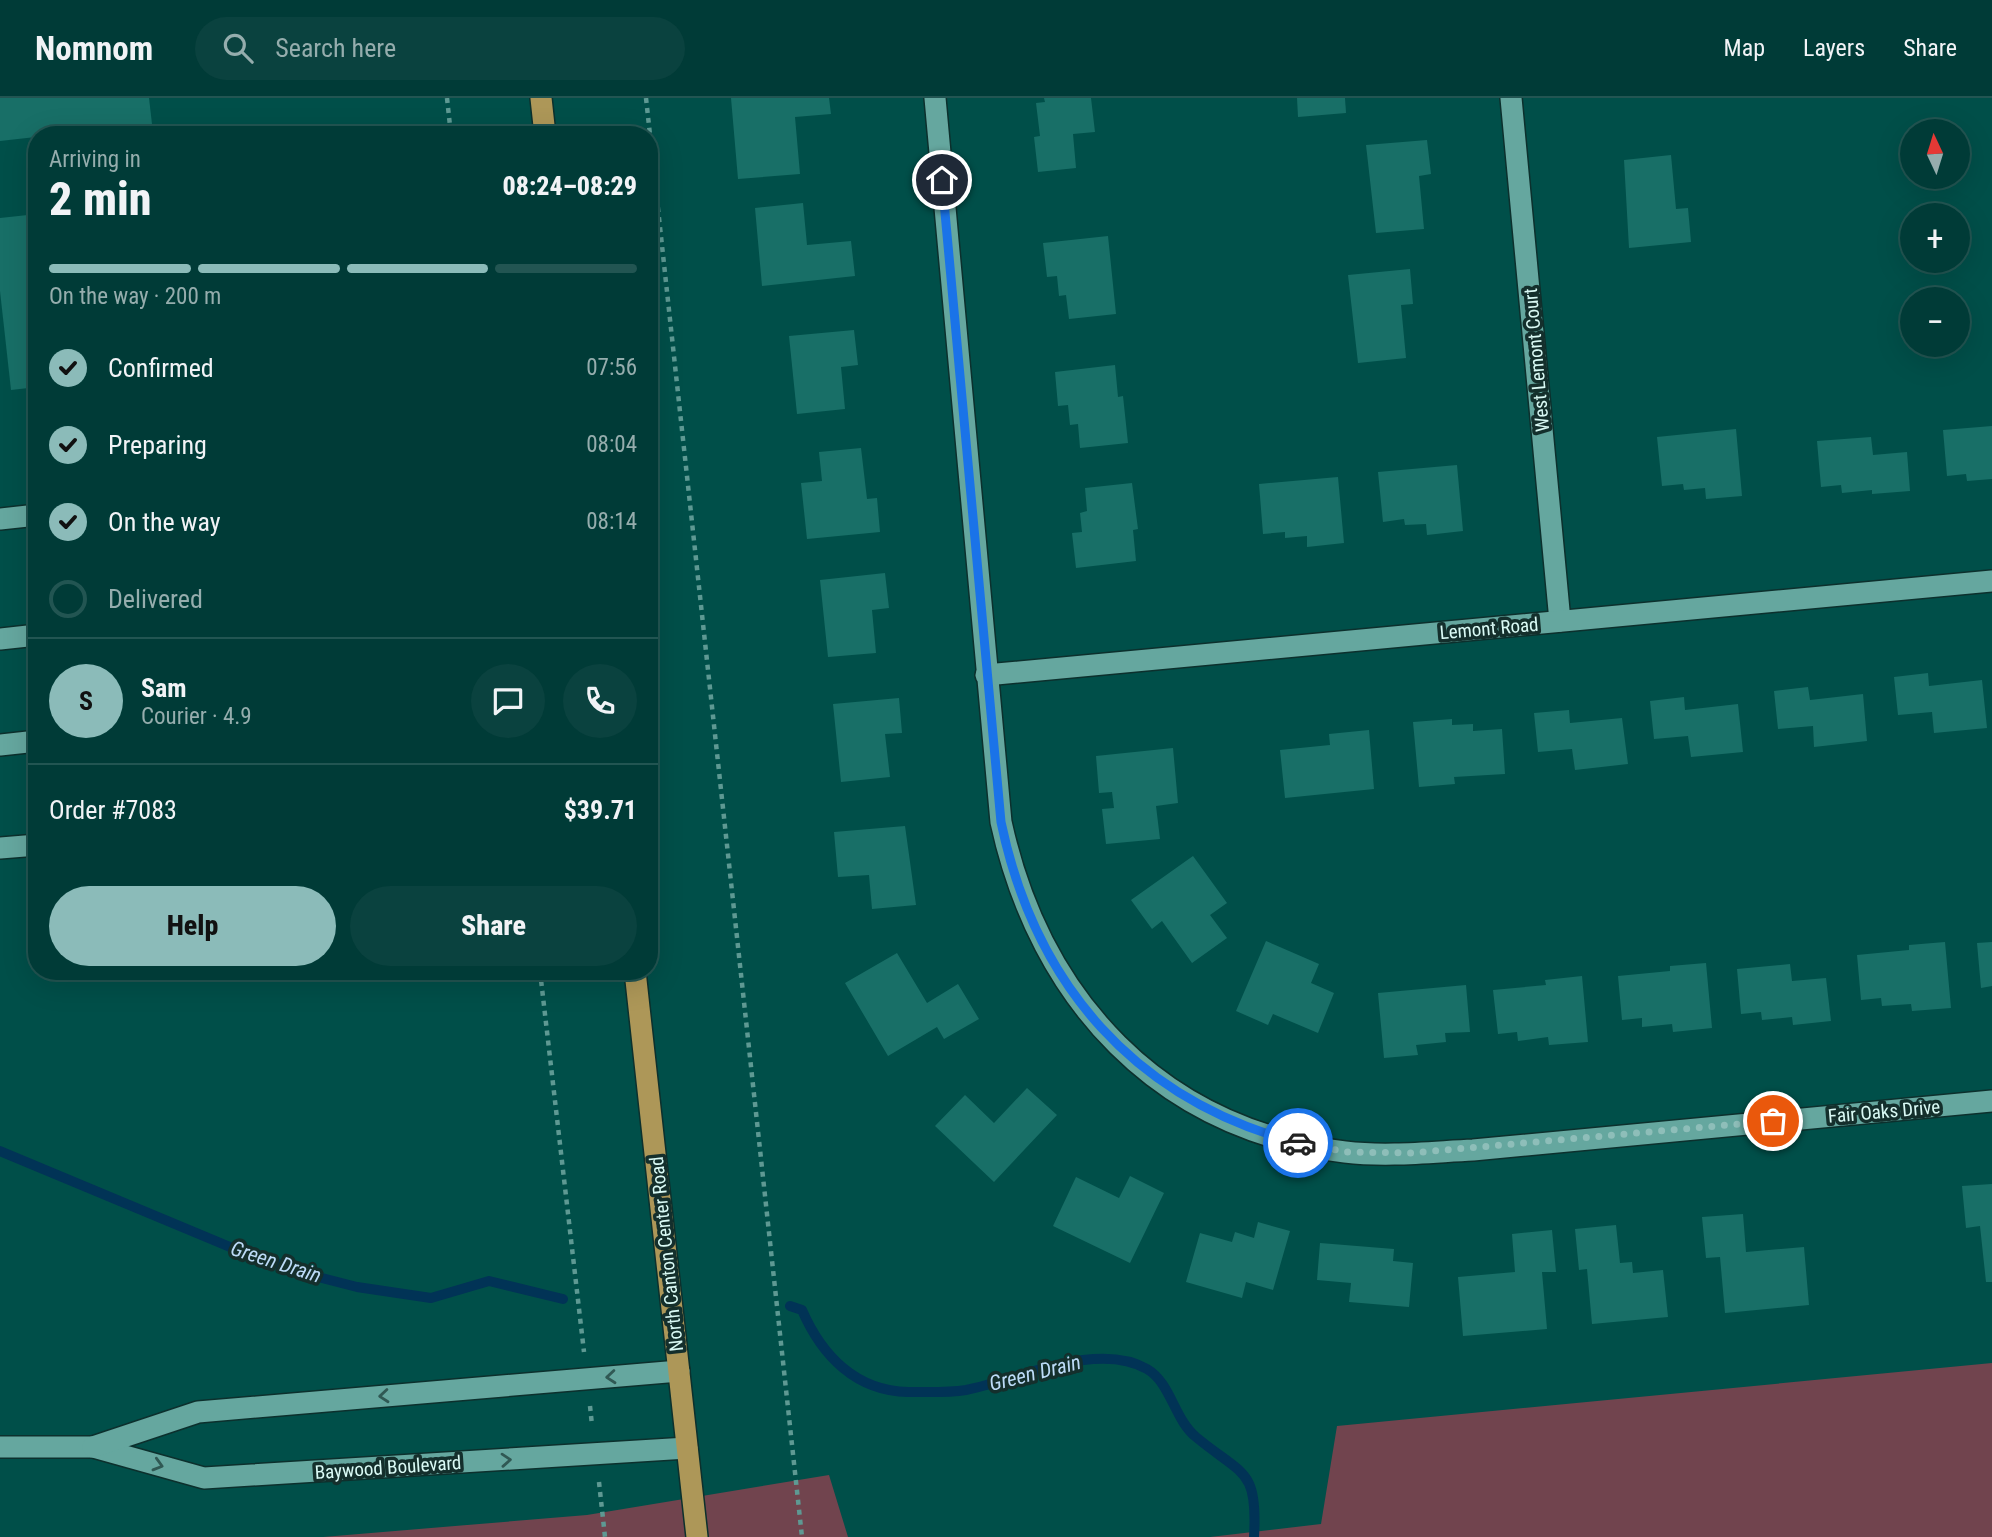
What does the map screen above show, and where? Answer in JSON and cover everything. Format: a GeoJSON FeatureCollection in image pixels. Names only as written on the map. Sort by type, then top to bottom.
{"type":"FeatureCollection","features":[{"type":"Feature","properties":{"kind":"main road"},"geometry":{"type":"LineString","coordinates":[[541,98],[544,126]]}},
{"type":"Feature","properties":{"kind":"main road","name":"North Canton Center Road"},"geometry":{"type":"LineString","coordinates":[[636,980],[697,1537]]}},
{"type":"Feature","properties":{"kind":"street","name":"Fair Oaks Drive"},"geometry":{"type":"LineString","coordinates":[[935,98],[1001,822],[1023,902],[1039,938],[1074,996],[1102,1031],[1163,1083],[1210,1111],[1272,1136],[1307,1145],[1360,1152],[1473,1150],[1992,1101]]}},
{"type":"Feature","properties":{"kind":"street","name":"West Lemont Court"},"geometry":{"type":"LineString","coordinates":[[1511,98],[1560,621]]}},
{"type":"Feature","properties":{"kind":"street"},"geometry":{"type":"LineString","coordinates":[[0,519],[28,516]]}},
{"type":"Feature","properties":{"kind":"street","name":"Lemont Road"},"geometry":{"type":"LineString","coordinates":[[986,675],[1992,581]]}},
{"type":"Feature","properties":{"kind":"street"},"geometry":{"type":"LineString","coordinates":[[0,639],[28,636]]}},
{"type":"Feature","properties":{"kind":"street"},"geometry":{"type":"LineString","coordinates":[[0,745],[28,742]]}},
{"type":"Feature","properties":{"kind":"street"},"geometry":{"type":"LineString","coordinates":[[0,848],[28,846]]}},
{"type":"Feature","properties":{"kind":"street","name":"Baywood Boulevard"},"geometry":{"type":"LineString","coordinates":[[93,1447],[198,1412],[678,1371]]}},
{"type":"Feature","properties":{"kind":"street","name":"Baywood Boulevard"},"geometry":{"type":"LineString","coordinates":[[0,1447],[93,1447],[204,1478],[687,1448]]}},
{"type":"Feature","properties":{"kind":"path"},"geometry":{"type":"LineString","coordinates":[[447,98],[450,126]]}},
{"type":"Feature","properties":{"kind":"path"},"geometry":{"type":"LineString","coordinates":[[646,98],[649,126]]}},
{"type":"Feature","properties":{"kind":"path"},"geometry":{"type":"LineString","coordinates":[[658,209],[802,1537]]}},
{"type":"Feature","properties":{"kind":"path"},"geometry":{"type":"LineString","coordinates":[[541,980],[605,1537]]}},
{"type":"Feature","properties":{"kind":"shaded area"},"geometry":{"type":"Polygon","coordinates":[[[1992,1363],[1992,1537],[1210,1537],[1321,1524],[1337,1426],[1992,1363]]]}},
{"type":"Feature","properties":{"kind":"shaded area"},"geometry":{"type":"Polygon","coordinates":[[[829,1475],[848,1537],[323,1537],[587,1515],[829,1475]]]}},
{"type":"Feature","properties":{"kind":"building"},"geometry":{"type":"Polygon","coordinates":[[[0,98],[149,98],[152,124],[28,126],[28,138],[0,141],[0,98]]]}},
{"type":"Feature","properties":{"kind":"building"},"geometry":{"type":"Polygon","coordinates":[[[731,98],[829,98],[831,114],[795,117],[800,174],[738,179],[731,98]]]}},
{"type":"Feature","properties":{"kind":"building"},"geometry":{"type":"Polygon","coordinates":[[[1044,98],[1091,98],[1095,132],[1073,134],[1076,168],[1038,172],[1034,137],[1040,136],[1036,103],[1045,102],[1044,98]]]}},
{"type":"Feature","properties":{"kind":"building"},"geometry":{"type":"Polygon","coordinates":[[[1297,98],[1345,98],[1346,113],[1298,117],[1297,98]]]}},
{"type":"Feature","properties":{"kind":"building"},"geometry":{"type":"Polygon","coordinates":[[[1427,140],[1431,174],[1419,176],[1424,229],[1376,233],[1366,145],[1427,140]]]}},
{"type":"Feature","properties":{"kind":"building"},"geometry":{"type":"Polygon","coordinates":[[[1671,155],[1676,209],[1688,208],[1691,242],[1629,248],[1624,160],[1671,155]]]}},
{"type":"Feature","properties":{"kind":"building"},"geometry":{"type":"Polygon","coordinates":[[[803,203],[807,245],[851,241],[855,276],[762,286],[755,208],[803,203]]]}},
{"type":"Feature","properties":{"kind":"building"},"geometry":{"type":"Polygon","coordinates":[[[28,215],[28,388],[11,390],[0,291],[0,218],[28,215]]]}},
{"type":"Feature","properties":{"kind":"building"},"geometry":{"type":"Polygon","coordinates":[[[1108,236],[1116,314],[1069,319],[1066,295],[1059,296],[1057,276],[1047,277],[1043,243],[1108,236]]]}},
{"type":"Feature","properties":{"kind":"building"},"geometry":{"type":"Polygon","coordinates":[[[1410,269],[1413,304],[1401,305],[1406,358],[1358,363],[1348,275],[1410,269]]]}},
{"type":"Feature","properties":{"kind":"building"},"geometry":{"type":"Polygon","coordinates":[[[854,330],[858,365],[841,367],[845,409],[797,414],[789,336],[854,330]]]}},
{"type":"Feature","properties":{"kind":"building"},"geometry":{"type":"Polygon","coordinates":[[[1115,365],[1118,397],[1123,396],[1128,443],[1080,448],[1078,424],[1070,425],[1068,405],[1058,406],[1055,372],[1115,365]]]}},
{"type":"Feature","properties":{"kind":"building"},"geometry":{"type":"Polygon","coordinates":[[[1992,426],[1992,479],[1967,481],[1966,474],[1947,476],[1943,430],[1992,426]]]}},
{"type":"Feature","properties":{"kind":"building"},"geometry":{"type":"Polygon","coordinates":[[[1736,429],[1742,496],[1706,499],[1705,488],[1684,490],[1683,484],[1662,486],[1657,437],[1736,429]]]}},
{"type":"Feature","properties":{"kind":"building"},"geometry":{"type":"Polygon","coordinates":[[[1871,437],[1873,455],[1907,452],[1910,491],[1872,494],[1872,490],[1842,493],[1841,485],[1821,487],[1817,441],[1871,437]]]}},
{"type":"Feature","properties":{"kind":"building"},"geometry":{"type":"Polygon","coordinates":[[[861,448],[867,499],[877,498],[880,532],[807,539],[801,483],[822,481],[819,452],[861,448]]]}},
{"type":"Feature","properties":{"kind":"building"},"geometry":{"type":"Polygon","coordinates":[[[1457,465],[1463,531],[1427,535],[1426,524],[1405,525],[1404,519],[1383,522],[1378,472],[1457,465]]]}},
{"type":"Feature","properties":{"kind":"building"},"geometry":{"type":"Polygon","coordinates":[[[1338,477],[1344,543],[1307,547],[1307,536],[1285,538],[1285,532],[1263,534],[1259,484],[1338,477]]]}},
{"type":"Feature","properties":{"kind":"building"},"geometry":{"type":"Polygon","coordinates":[[[1132,483],[1138,529],[1133,530],[1136,561],[1076,568],[1072,533],[1082,532],[1080,513],[1087,511],[1085,488],[1132,483]]]}},
{"type":"Feature","properties":{"kind":"building"},"geometry":{"type":"Polygon","coordinates":[[[885,573],[889,608],[872,610],[876,653],[828,657],[820,580],[885,573]]]}},
{"type":"Feature","properties":{"kind":"building"},"geometry":{"type":"Polygon","coordinates":[[[1928,673],[1929,686],[1982,680],[1987,728],[1934,733],[1932,712],[1898,715],[1894,677],[1928,673]]]}},
{"type":"Feature","properties":{"kind":"building"},"geometry":{"type":"Polygon","coordinates":[[[1808,687],[1810,700],[1863,694],[1867,741],[1814,747],[1813,726],[1778,729],[1774,691],[1808,687]]]}},
{"type":"Feature","properties":{"kind":"building"},"geometry":{"type":"Polygon","coordinates":[[[1684,697],[1685,710],[1738,704],[1743,752],[1691,757],[1688,736],[1654,739],[1650,701],[1684,697]]]}},
{"type":"Feature","properties":{"kind":"building"},"geometry":{"type":"Polygon","coordinates":[[[899,698],[902,733],[885,734],[890,777],[841,782],[833,704],[899,698]]]}},
{"type":"Feature","properties":{"kind":"building"},"geometry":{"type":"Polygon","coordinates":[[[1569,710],[1570,723],[1622,718],[1628,764],[1575,770],[1572,749],[1538,752],[1534,713],[1569,710]]]}},
{"type":"Feature","properties":{"kind":"building"},"geometry":{"type":"Polygon","coordinates":[[[1452,719],[1452,725],[1473,724],[1473,731],[1502,729],[1505,774],[1454,777],[1455,784],[1419,787],[1413,722],[1452,719]]]}},
{"type":"Feature","properties":{"kind":"building"},"geometry":{"type":"Polygon","coordinates":[[[1369,730],[1374,789],[1285,798],[1280,750],[1330,745],[1329,734],[1369,730]]]}},
{"type":"Feature","properties":{"kind":"building"},"geometry":{"type":"Polygon","coordinates":[[[1173,748],[1178,803],[1156,806],[1160,839],[1106,844],[1102,809],[1114,808],[1112,792],[1099,793],[1096,756],[1173,748]]]}},
{"type":"Feature","properties":{"kind":"building"},"geometry":{"type":"Polygon","coordinates":[[[905,826],[916,905],[872,909],[869,875],[838,877],[834,832],[905,826]]]}},
{"type":"Feature","properties":{"kind":"building"},"geometry":{"type":"Polygon","coordinates":[[[1193,856],[1227,903],[1210,915],[1227,938],[1192,963],[1162,921],[1152,929],[1131,900],[1193,856]]]}},
{"type":"Feature","properties":{"kind":"building"},"geometry":{"type":"Polygon","coordinates":[[[1266,941],[1319,964],[1311,983],[1334,993],[1318,1033],[1273,1014],[1268,1025],[1236,1011],[1266,941]]]}},
{"type":"Feature","properties":{"kind":"building"},"geometry":{"type":"Polygon","coordinates":[[[1945,942],[1951,1008],[1912,1011],[1911,1004],[1882,1006],[1881,998],[1861,1000],[1857,955],[1909,950],[1909,945],[1945,942]]]}},
{"type":"Feature","properties":{"kind":"building"},"geometry":{"type":"Polygon","coordinates":[[[1992,942],[1992,986],[1981,988],[1977,943],[1992,942]]]}},
{"type":"Feature","properties":{"kind":"building"},"geometry":{"type":"Polygon","coordinates":[[[897,953],[927,1003],[958,984],[979,1019],[944,1039],[937,1027],[888,1056],[845,983],[897,953]]]}},
{"type":"Feature","properties":{"kind":"building"},"geometry":{"type":"Polygon","coordinates":[[[1706,963],[1712,1028],[1673,1032],[1672,1024],[1642,1027],[1642,1018],[1622,1020],[1618,976],[1670,971],[1670,966],[1706,963]]]}},
{"type":"Feature","properties":{"kind":"building"},"geometry":{"type":"Polygon","coordinates":[[[1790,964],[1792,981],[1826,978],[1831,1021],[1793,1025],[1792,1017],[1762,1020],[1761,1012],[1741,1014],[1737,969],[1790,964]]]}},
{"type":"Feature","properties":{"kind":"building"},"geometry":{"type":"Polygon","coordinates":[[[1582,976],[1588,1042],[1549,1045],[1548,1037],[1518,1041],[1517,1032],[1498,1034],[1493,990],[1546,985],[1545,980],[1582,976]]]}},
{"type":"Feature","properties":{"kind":"building"},"geometry":{"type":"Polygon","coordinates":[[[1466,985],[1470,1032],[1445,1033],[1446,1042],[1416,1045],[1418,1055],[1384,1058],[1378,993],[1466,985]]]}},
{"type":"Feature","properties":{"kind":"building"},"geometry":{"type":"Polygon","coordinates":[[[1027,1088],[1057,1115],[994,1182],[935,1126],[965,1095],[994,1123],[1027,1088]]]}},
{"type":"Feature","properties":{"kind":"building"},"geometry":{"type":"Polygon","coordinates":[[[1130,1176],[1164,1193],[1130,1263],[1053,1226],[1076,1177],[1119,1198],[1130,1176]]]}},
{"type":"Feature","properties":{"kind":"building"},"geometry":{"type":"Polygon","coordinates":[[[1992,1184],[1992,1282],[1986,1282],[1980,1226],[1966,1228],[1962,1186],[1992,1184]]]}},
{"type":"Feature","properties":{"kind":"building"},"geometry":{"type":"Polygon","coordinates":[[[1743,1214],[1746,1252],[1804,1247],[1809,1305],[1725,1313],[1720,1257],[1706,1258],[1702,1217],[1743,1214]]]}},
{"type":"Feature","properties":{"kind":"building"},"geometry":{"type":"Polygon","coordinates":[[[1258,1222],[1290,1231],[1273,1290],[1246,1282],[1242,1298],[1186,1282],[1200,1233],[1232,1242],[1235,1232],[1254,1238],[1258,1222]]]}},
{"type":"Feature","properties":{"kind":"building"},"geometry":{"type":"Polygon","coordinates":[[[1616,1225],[1620,1263],[1632,1262],[1633,1273],[1663,1270],[1668,1317],[1592,1324],[1587,1269],[1579,1270],[1575,1229],[1616,1225]]]}},
{"type":"Feature","properties":{"kind":"building"},"geometry":{"type":"Polygon","coordinates":[[[1552,1230],[1556,1272],[1542,1272],[1547,1329],[1463,1336],[1458,1277],[1515,1272],[1512,1234],[1552,1230]]]}},
{"type":"Feature","properties":{"kind":"building"},"geometry":{"type":"Polygon","coordinates":[[[1320,1243],[1394,1249],[1393,1261],[1413,1263],[1409,1307],[1349,1302],[1351,1283],[1317,1280],[1320,1243]]]}},
{"type":"Feature","properties":{"kind":"waterway","name":"Green Drain"},"geometry":{"type":"LineString","coordinates":[[0,1151],[242,1252],[318,1277],[357,1287],[431,1298],[489,1281],[563,1299]]}},
{"type":"Feature","properties":{"kind":"waterway","name":"Green Drain"},"geometry":{"type":"LineString","coordinates":[[790,1306],[802,1310],[820,1342],[843,1368],[857,1378],[889,1390],[966,1390],[1081,1360],[1127,1361],[1147,1369],[1162,1383],[1182,1421],[1196,1437],[1236,1468],[1250,1485],[1255,1514],[1254,1537]]}},
{"type":"Feature","properties":{"kind":"way so far"},"geometry":{"type":"LineString","coordinates":[[1298,1143],[1347,1152],[1411,1153],[1473,1150],[1773,1121]]}},
{"type":"Feature","properties":{"kind":"route"},"geometry":{"type":"LineString","coordinates":[[942,180],[1001,822],[1010,863],[1023,902],[1039,938],[1074,996],[1102,1031],[1131,1058],[1198,1105],[1234,1122],[1298,1143]]}}]}
